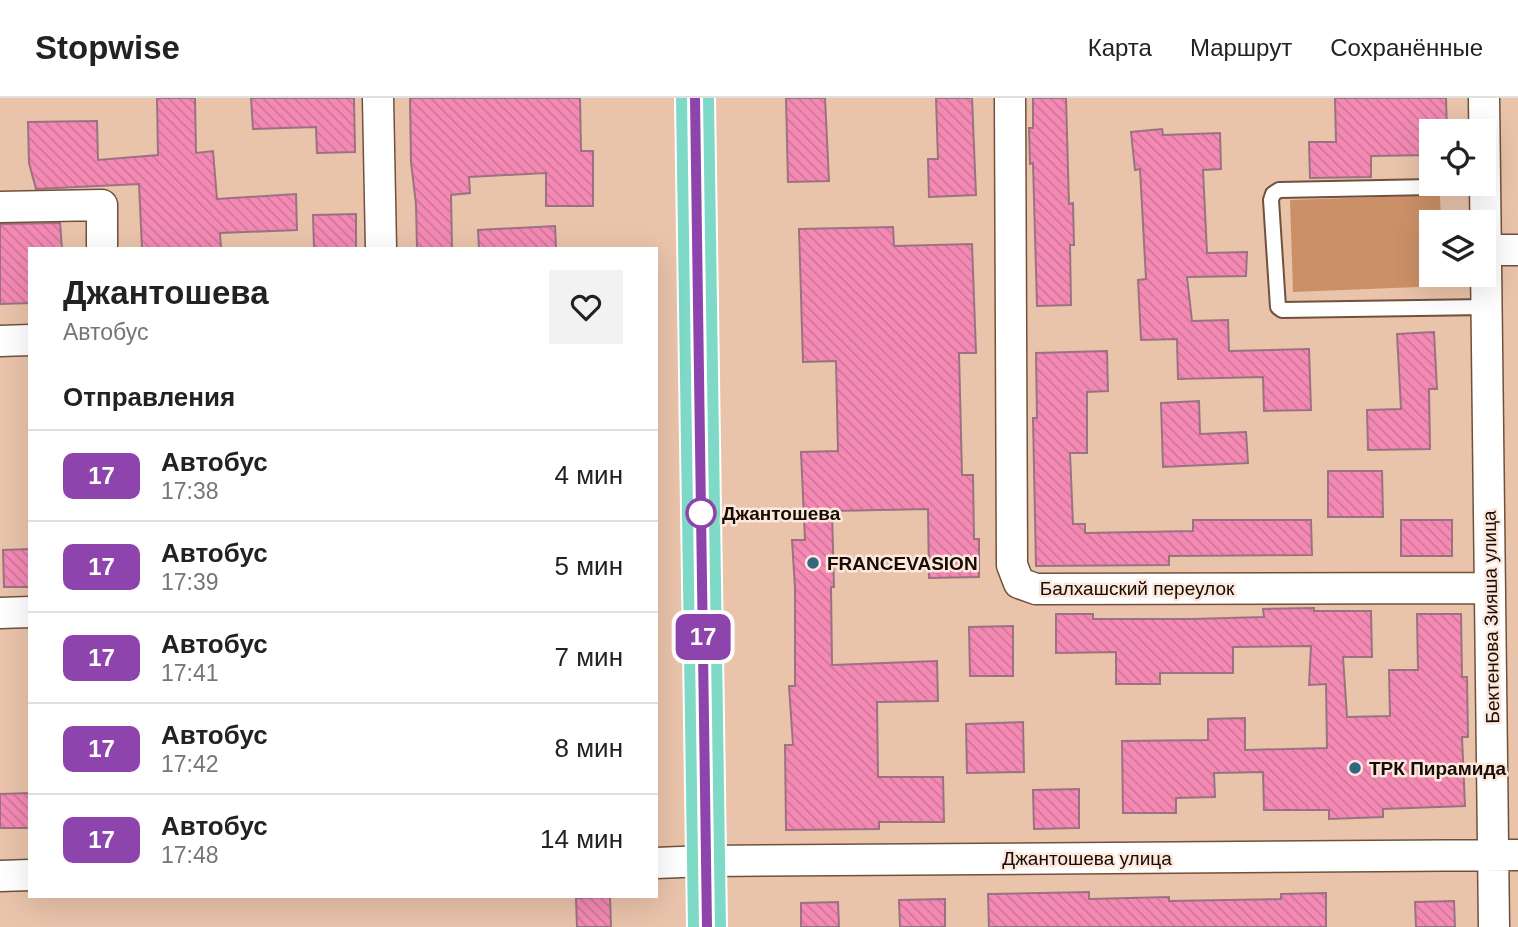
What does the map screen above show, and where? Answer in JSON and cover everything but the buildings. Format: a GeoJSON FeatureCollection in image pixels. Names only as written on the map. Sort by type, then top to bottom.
{"type":"FeatureCollection","features":[{"type":"Feature","properties":{"kind":"main road"},"geometry":{"type":"LineString","coordinates":[[695,98],[707,927]]}},
{"type":"Feature","properties":{"kind":"street"},"geometry":{"type":"LineString","coordinates":[[378,98],[380,247]]}},
{"type":"Feature","properties":{"kind":"street","name":"Балхашский переулок"},"geometry":{"type":"LineString","coordinates":[[1010,98],[1013,565],[1019,583],[1036,589],[1490,588]]}},
{"type":"Feature","properties":{"kind":"street","name":"Бектенова Зияша улица"},"geometry":{"type":"LineString","coordinates":[[1484,98],[1484,119]]}},
{"type":"Feature","properties":{"kind":"street"},"geometry":{"type":"LineString","coordinates":[[0,206],[102,205],[102,247]]}},
{"type":"Feature","properties":{"kind":"street"},"geometry":{"type":"LineString","coordinates":[[1496,250],[1518,250]]}},
{"type":"Feature","properties":{"kind":"street","name":"Бектенова Зияша улица"},"geometry":{"type":"LineString","coordinates":[[1486,287],[1490,588],[1506,855],[1494,927]]}},
{"type":"Feature","properties":{"kind":"street"},"geometry":{"type":"LineString","coordinates":[[0,341],[28,340]]}},
{"type":"Feature","properties":{"kind":"street"},"geometry":{"type":"LineString","coordinates":[[0,613],[28,612]]}},
{"type":"Feature","properties":{"kind":"street","name":"Джантошева улица"},"geometry":{"type":"LineString","coordinates":[[658,863],[1506,855]]}},
{"type":"Feature","properties":{"kind":"street"},"geometry":{"type":"LineString","coordinates":[[0,876],[28,875]]}},
{"type":"Feature","properties":{"kind":"lane"},"geometry":{"type":"LineString","coordinates":[[1419,187],[1279,190],[1273,194],[1271,200],[1278,307],[1282,310],[1486,307]]}},
{"type":"Feature","properties":{"kind":"shaded area"},"geometry":{"type":"Polygon","coordinates":[[[1440,196],[1441,210],[1419,210],[1419,287],[1293,292],[1290,200],[1440,196]]]}},
{"type":"Feature","properties":{"kind":"bus line","name":"17"},"geometry":{"type":"LineString","coordinates":[[695,98],[707,927]]}},
{"type":"Feature","properties":{"kind":"place","name":"Джантошева"},"geometry":{"type":"Point","coordinates":[701,513]}},
{"type":"Feature","properties":{"kind":"place","name":"FRANCEVASION"},"geometry":{"type":"Point","coordinates":[813,563]}},
{"type":"Feature","properties":{"kind":"place","name":"ТРК Пирамида"},"geometry":{"type":"Point","coordinates":[1355,768]}}]}
